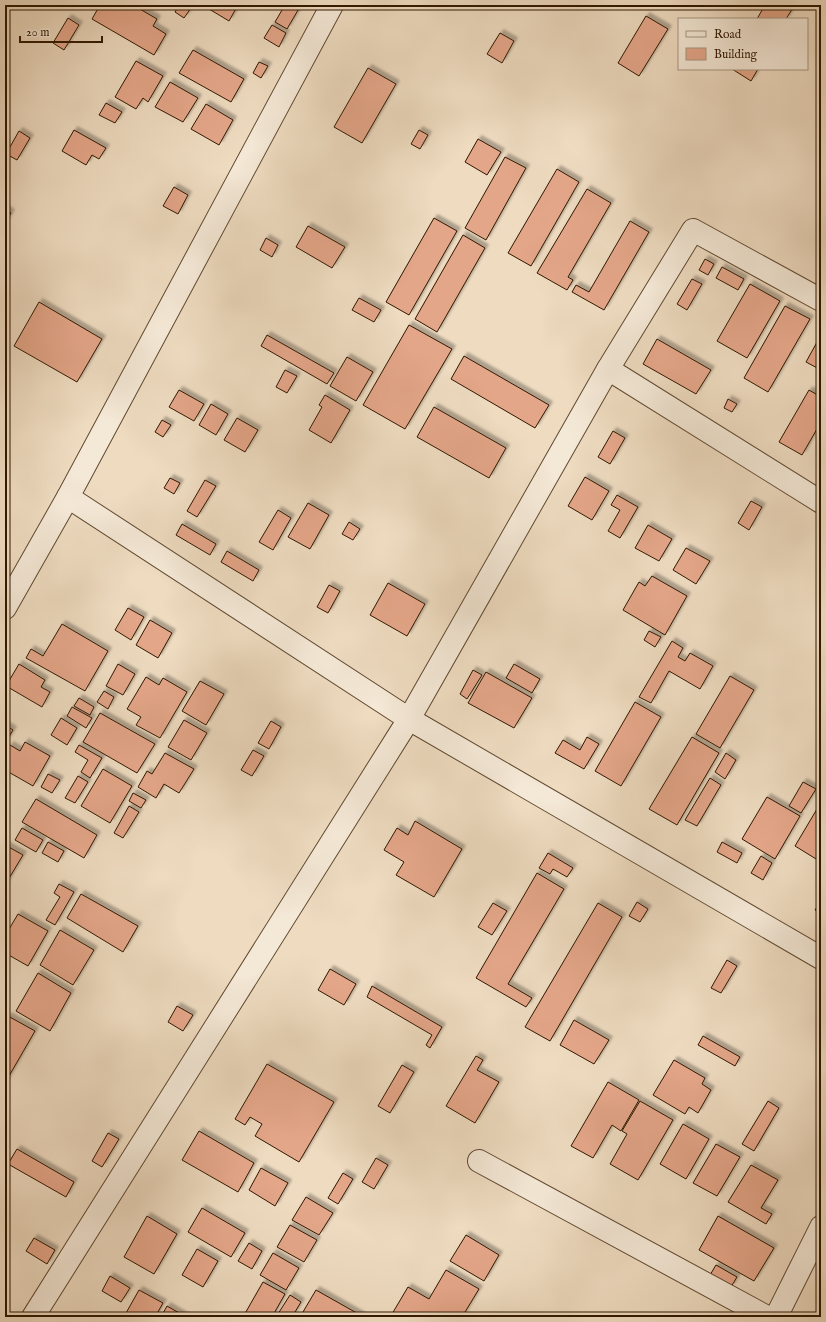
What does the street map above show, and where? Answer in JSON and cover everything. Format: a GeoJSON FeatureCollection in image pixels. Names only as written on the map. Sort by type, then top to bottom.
{"type":"FeatureCollection","features":[{"type":"Feature","properties":{"kind":"street"},"geometry":{"type":"LineString","coordinates":[[5,608],[68,497],[332,5]]}},
{"type":"Feature","properties":{"kind":"street"},"geometry":{"type":"LineString","coordinates":[[33,1317],[410,719],[608,369],[693,230],[821,300]]}},
{"type":"Feature","properties":{"kind":"street"},"geometry":{"type":"LineString","coordinates":[[608,369],[821,502]]}},
{"type":"Feature","properties":{"kind":"street"},"geometry":{"type":"LineString","coordinates":[[68,497],[410,719],[821,958]]}},
{"type":"Feature","properties":{"kind":"street"},"geometry":{"type":"LineString","coordinates":[[479,1161],[767,1317]]}},
{"type":"Feature","properties":{"kind":"street"},"geometry":{"type":"LineString","coordinates":[[776,1317],[818,1241]]}},
{"type":"Feature","properties":{"kind":"building"},"geometry":{"type":"Polygon","coordinates":[[[100,5],[133,5],[157,19],[153,26],[166,34],[154,55],[92,19],[100,5]]]}},
{"type":"Feature","properties":{"kind":"building"},"geometry":{"type":"Polygon","coordinates":[[[179,5],[186,5],[191,8],[184,18],[175,12],[179,5]]]}},
{"type":"Feature","properties":{"kind":"building"},"geometry":{"type":"Polygon","coordinates":[[[204,5],[238,5],[229,21],[204,5]]]}},
{"type":"Feature","properties":{"kind":"building"},"geometry":{"type":"Polygon","coordinates":[[[285,5],[301,5],[287,29],[275,22],[285,5]]]}},
{"type":"Feature","properties":{"kind":"building"},"geometry":{"type":"Polygon","coordinates":[[[765,5],[794,6],[787,18],[758,18],[765,5]]]}},
{"type":"Feature","properties":{"kind":"building"},"geometry":{"type":"Polygon","coordinates":[[[646,16],[668,29],[639,76],[618,63],[646,16]]]}},
{"type":"Feature","properties":{"kind":"building"},"geometry":{"type":"Polygon","coordinates":[[[68,18],[79,25],[64,50],[53,43],[68,18]]]}},
{"type":"Feature","properties":{"kind":"building"},"geometry":{"type":"Polygon","coordinates":[[[272,25],[286,33],[279,47],[264,38],[272,25]]]}},
{"type":"Feature","properties":{"kind":"building"},"geometry":{"type":"Polygon","coordinates":[[[500,33],[514,41],[502,63],[487,54],[500,33]]]}},
{"type":"Feature","properties":{"kind":"building"},"geometry":{"type":"Polygon","coordinates":[[[193,50],[244,79],[231,102],[179,73],[193,50]]]}},
{"type":"Feature","properties":{"kind":"building"},"geometry":{"type":"Polygon","coordinates":[[[136,61],[163,76],[148,102],[143,98],[136,109],[115,97],[136,61]]]}},
{"type":"Feature","properties":{"kind":"building"},"geometry":{"type":"Polygon","coordinates":[[[259,62],[268,66],[261,78],[253,73],[259,62]]]}},
{"type":"Feature","properties":{"kind":"building"},"geometry":{"type":"Polygon","coordinates":[[[368,68],[396,84],[362,143],[334,127],[368,68]]]}},
{"type":"Feature","properties":{"kind":"building"},"geometry":{"type":"Polygon","coordinates":[[[734,70],[757,70],[751,81],[734,70]]]}},
{"type":"Feature","properties":{"kind":"building"},"geometry":{"type":"Polygon","coordinates":[[[170,82],[198,98],[183,122],[155,107],[170,82]]]}},
{"type":"Feature","properties":{"kind":"building"},"geometry":{"type":"Polygon","coordinates":[[[106,103],[122,112],[115,123],[99,115],[106,103]]]}},
{"type":"Feature","properties":{"kind":"building"},"geometry":{"type":"Polygon","coordinates":[[[206,104],[233,120],[219,145],[191,129],[206,104]]]}},
{"type":"Feature","properties":{"kind":"building"},"geometry":{"type":"Polygon","coordinates":[[[74,130],[106,148],[99,159],[92,155],[86,165],[62,151],[74,130]]]}},
{"type":"Feature","properties":{"kind":"building"},"geometry":{"type":"Polygon","coordinates":[[[419,130],[428,135],[420,149],[411,144],[419,130]]]}},
{"type":"Feature","properties":{"kind":"building"},"geometry":{"type":"Polygon","coordinates":[[[19,131],[30,138],[17,160],[6,154],[19,131]]]}},
{"type":"Feature","properties":{"kind":"building"},"geometry":{"type":"Polygon","coordinates":[[[478,139],[501,152],[487,175],[465,162],[478,139]]]}},
{"type":"Feature","properties":{"kind":"building"},"geometry":{"type":"Polygon","coordinates":[[[505,157],[526,168],[486,240],[465,228],[505,157]]]}},
{"type":"Feature","properties":{"kind":"building"},"geometry":{"type":"Polygon","coordinates":[[[557,169],[579,182],[531,266],[508,253],[557,169]]]}},
{"type":"Feature","properties":{"kind":"building"},"geometry":{"type":"Polygon","coordinates":[[[174,187],[188,195],[178,214],[163,206],[174,187]]]}},
{"type":"Feature","properties":{"kind":"building"},"geometry":{"type":"Polygon","coordinates":[[[587,189],[611,203],[568,277],[573,280],[567,290],[537,273],[587,189]]]}},
{"type":"Feature","properties":{"kind":"building"},"geometry":{"type":"Polygon","coordinates":[[[5,209],[11,213],[5,223],[5,209]]]}},
{"type":"Feature","properties":{"kind":"building"},"geometry":{"type":"Polygon","coordinates":[[[434,218],[457,231],[409,315],[386,302],[434,218]]]}},
{"type":"Feature","properties":{"kind":"building"},"geometry":{"type":"Polygon","coordinates":[[[630,221],[649,232],[604,310],[572,292],[576,285],[589,292],[630,221]]]}},
{"type":"Feature","properties":{"kind":"building"},"geometry":{"type":"Polygon","coordinates":[[[308,226],[345,247],[332,268],[296,247],[308,226]]]}},
{"type":"Feature","properties":{"kind":"building"},"geometry":{"type":"Polygon","coordinates":[[[463,235],[485,248],[437,332],[415,319],[463,235]]]}},
{"type":"Feature","properties":{"kind":"building"},"geometry":{"type":"Polygon","coordinates":[[[266,238],[278,245],[272,257],[260,250],[266,238]]]}},
{"type":"Feature","properties":{"kind":"building"},"geometry":{"type":"Polygon","coordinates":[[[705,259],[714,264],[708,275],[699,270],[705,259]]]}},
{"type":"Feature","properties":{"kind":"building"},"geometry":{"type":"Polygon","coordinates":[[[722,267],[744,279],[738,290],[716,278],[722,267]]]}},
{"type":"Feature","properties":{"kind":"building"},"geometry":{"type":"Polygon","coordinates":[[[692,279],[702,284],[687,310],[677,304],[692,279]]]}},
{"type":"Feature","properties":{"kind":"building"},"geometry":{"type":"Polygon","coordinates":[[[750,284],[780,301],[747,358],[717,341],[750,284]]]}},
{"type":"Feature","properties":{"kind":"building"},"geometry":{"type":"Polygon","coordinates":[[[359,298],[381,310],[374,322],[352,310],[359,298]]]}},
{"type":"Feature","properties":{"kind":"building"},"geometry":{"type":"Polygon","coordinates":[[[39,302],[102,339],[77,382],[14,346],[39,302]]]}},
{"type":"Feature","properties":{"kind":"building"},"geometry":{"type":"Polygon","coordinates":[[[785,306],[810,319],[768,392],[744,378],[785,306]]]}},
{"type":"Feature","properties":{"kind":"building"},"geometry":{"type":"Polygon","coordinates":[[[409,325],[452,349],[405,429],[363,405],[409,325]]]}},
{"type":"Feature","properties":{"kind":"building"},"geometry":{"type":"Polygon","coordinates":[[[267,335],[334,373],[327,384],[261,346],[267,335]]]}},
{"type":"Feature","properties":{"kind":"building"},"geometry":{"type":"Polygon","coordinates":[[[821,335],[821,370],[806,362],[821,335]]]}},
{"type":"Feature","properties":{"kind":"building"},"geometry":{"type":"Polygon","coordinates":[[[657,339],[711,370],[696,394],[643,364],[657,339]]]}},
{"type":"Feature","properties":{"kind":"building"},"geometry":{"type":"Polygon","coordinates":[[[464,356],[549,405],[535,428],[451,379],[464,356]]]}},
{"type":"Feature","properties":{"kind":"building"},"geometry":{"type":"Polygon","coordinates":[[[347,357],[373,372],[356,401],[330,386],[347,357]]]}},
{"type":"Feature","properties":{"kind":"building"},"geometry":{"type":"Polygon","coordinates":[[[285,370],[297,376],[287,393],[276,387],[285,370]]]}},
{"type":"Feature","properties":{"kind":"building"},"geometry":{"type":"Polygon","coordinates":[[[179,390],[204,404],[194,421],[169,407],[179,390]]]}},
{"type":"Feature","properties":{"kind":"building"},"geometry":{"type":"Polygon","coordinates":[[[809,390],[821,397],[821,422],[802,455],[779,442],[809,390]]]}},
{"type":"Feature","properties":{"kind":"building"},"geometry":{"type":"Polygon","coordinates":[[[325,395],[350,410],[331,443],[309,430],[322,407],[319,405],[325,395]]]}},
{"type":"Feature","properties":{"kind":"building"},"geometry":{"type":"Polygon","coordinates":[[[728,399],[737,404],[732,412],[724,408],[728,399]]]}},
{"type":"Feature","properties":{"kind":"building"},"geometry":{"type":"Polygon","coordinates":[[[211,404],[228,414],[216,435],[199,425],[211,404]]]}},
{"type":"Feature","properties":{"kind":"building"},"geometry":{"type":"Polygon","coordinates":[[[434,407],[506,448],[489,478],[417,437],[434,407]]]}},
{"type":"Feature","properties":{"kind":"building"},"geometry":{"type":"Polygon","coordinates":[[[237,418],[258,430],[245,452],[224,440],[237,418]]]}},
{"type":"Feature","properties":{"kind":"building"},"geometry":{"type":"Polygon","coordinates":[[[162,420],[171,425],[163,437],[155,432],[162,420]]]}},
{"type":"Feature","properties":{"kind":"building"},"geometry":{"type":"Polygon","coordinates":[[[613,431],[625,438],[610,464],[598,457],[613,431]]]}},
{"type":"Feature","properties":{"kind":"building"},"geometry":{"type":"Polygon","coordinates":[[[585,477],[609,491],[592,520],[568,506],[585,477]]]}},
{"type":"Feature","properties":{"kind":"building"},"geometry":{"type":"Polygon","coordinates":[[[170,478],[180,483],[174,494],[164,488],[170,478]]]}},
{"type":"Feature","properties":{"kind":"building"},"geometry":{"type":"Polygon","coordinates":[[[205,480],[216,486],[197,517],[187,511],[205,480]]]}},
{"type":"Feature","properties":{"kind":"building"},"geometry":{"type":"Polygon","coordinates":[[[617,495],[638,507],[620,538],[608,531],[620,510],[611,505],[617,495]]]}},
{"type":"Feature","properties":{"kind":"building"},"geometry":{"type":"Polygon","coordinates":[[[751,501],[762,507],[749,530],[738,523],[751,501]]]}},
{"type":"Feature","properties":{"kind":"building"},"geometry":{"type":"Polygon","coordinates":[[[308,503],[329,515],[310,549],[288,537],[308,503]]]}},
{"type":"Feature","properties":{"kind":"building"},"geometry":{"type":"Polygon","coordinates":[[[278,510],[291,518],[273,550],[259,542],[278,510]]]}},
{"type":"Feature","properties":{"kind":"building"},"geometry":{"type":"Polygon","coordinates":[[[349,522],[360,529],[353,540],[342,534],[349,522]]]}},
{"type":"Feature","properties":{"kind":"building"},"geometry":{"type":"Polygon","coordinates":[[[182,524],[216,544],[210,555],[176,535],[182,524]]]}},
{"type":"Feature","properties":{"kind":"building"},"geometry":{"type":"Polygon","coordinates":[[[648,525],[672,539],[659,561],[635,548],[648,525]]]}},
{"type":"Feature","properties":{"kind":"building"},"geometry":{"type":"Polygon","coordinates":[[[686,548],[710,561],[696,584],[673,570],[686,548]]]}},
{"type":"Feature","properties":{"kind":"building"},"geometry":{"type":"Polygon","coordinates":[[[227,551],[259,570],[253,581],[221,562],[227,551]]]}},
{"type":"Feature","properties":{"kind":"building"},"geometry":{"type":"Polygon","coordinates":[[[652,576],[687,596],[665,635],[623,610],[639,582],[645,586],[652,576]]]}},
{"type":"Feature","properties":{"kind":"building"},"geometry":{"type":"Polygon","coordinates":[[[388,583],[425,604],[407,636],[370,615],[388,583]]]}},
{"type":"Feature","properties":{"kind":"building"},"geometry":{"type":"Polygon","coordinates":[[[329,585],[340,591],[328,613],[317,607],[329,585]]]}},
{"type":"Feature","properties":{"kind":"building"},"geometry":{"type":"Polygon","coordinates":[[[128,608],[144,617],[131,640],[115,630],[128,608]]]}},
{"type":"Feature","properties":{"kind":"building"},"geometry":{"type":"Polygon","coordinates":[[[150,620],[172,633],[158,658],[136,645],[150,620]]]}},
{"type":"Feature","properties":{"kind":"building"},"geometry":{"type":"Polygon","coordinates":[[[62,624],[108,651],[85,691],[26,658],[31,649],[43,656],[62,624]]]}},
{"type":"Feature","properties":{"kind":"building"},"geometry":{"type":"Polygon","coordinates":[[[649,631],[661,637],[655,647],[644,640],[649,631]]]}},
{"type":"Feature","properties":{"kind":"building"},"geometry":{"type":"Polygon","coordinates":[[[672,641],[683,648],[678,657],[685,661],[690,653],[713,666],[700,689],[669,671],[651,703],[639,697],[672,641]]]}},
{"type":"Feature","properties":{"kind":"building"},"geometry":{"type":"Polygon","coordinates":[[[19,664],[45,680],[41,687],[50,692],[42,707],[6,686],[19,664]]]}},
{"type":"Feature","properties":{"kind":"building"},"geometry":{"type":"Polygon","coordinates":[[[118,664],[135,674],[123,695],[106,686],[118,664]]]}},
{"type":"Feature","properties":{"kind":"building"},"geometry":{"type":"Polygon","coordinates":[[[514,664],[540,679],[532,693],[506,678],[514,664]]]}},
{"type":"Feature","properties":{"kind":"building"},"geometry":{"type":"Polygon","coordinates":[[[473,670],[482,675],[467,699],[460,694],[473,670]]]}},
{"type":"Feature","properties":{"kind":"building"},"geometry":{"type":"Polygon","coordinates":[[[486,672],[532,698],[514,728],[468,703],[486,672]]]}},
{"type":"Feature","properties":{"kind":"building"},"geometry":{"type":"Polygon","coordinates":[[[730,676],[754,690],[720,748],[696,734],[730,676]]]}},
{"type":"Feature","properties":{"kind":"building"},"geometry":{"type":"Polygon","coordinates":[[[146,677],[159,685],[163,678],[187,692],[160,738],[136,725],[141,717],[127,709],[146,677]]]}},
{"type":"Feature","properties":{"kind":"building"},"geometry":{"type":"Polygon","coordinates":[[[200,681],[224,694],[206,725],[182,711],[200,681]]]}},
{"type":"Feature","properties":{"kind":"building"},"geometry":{"type":"Polygon","coordinates":[[[104,691],[114,697],[108,709],[97,702],[104,691]]]}},
{"type":"Feature","properties":{"kind":"building"},"geometry":{"type":"Polygon","coordinates":[[[79,698],[94,707],[90,715],[74,706],[79,698]]]}},
{"type":"Feature","properties":{"kind":"building"},"geometry":{"type":"Polygon","coordinates":[[[635,702],[661,717],[621,786],[595,771],[635,702]]]}},
{"type":"Feature","properties":{"kind":"building"},"geometry":{"type":"Polygon","coordinates":[[[72,707],[92,718],[86,728],[67,716],[72,707]]]}},
{"type":"Feature","properties":{"kind":"building"},"geometry":{"type":"Polygon","coordinates":[[[100,713],[155,744],[137,773],[83,742],[100,713]]]}},
{"type":"Feature","properties":{"kind":"building"},"geometry":{"type":"Polygon","coordinates":[[[61,718],[77,728],[67,745],[51,735],[61,718]]]}},
{"type":"Feature","properties":{"kind":"building"},"geometry":{"type":"Polygon","coordinates":[[[184,720],[207,733],[191,760],[168,747],[184,720]]]}},
{"type":"Feature","properties":{"kind":"building"},"geometry":{"type":"Polygon","coordinates":[[[271,721],[281,727],[269,749],[258,743],[271,721]]]}},
{"type":"Feature","properties":{"kind":"building"},"geometry":{"type":"Polygon","coordinates":[[[5,725],[13,730],[7,740],[5,739],[5,725]]]}},
{"type":"Feature","properties":{"kind":"building"},"geometry":{"type":"Polygon","coordinates":[[[587,737],[599,744],[584,769],[555,753],[563,740],[580,750],[587,737]]]}},
{"type":"Feature","properties":{"kind":"building"},"geometry":{"type":"Polygon","coordinates":[[[692,737],[719,753],[677,825],[649,809],[692,737]]]}},
{"type":"Feature","properties":{"kind":"building"},"geometry":{"type":"Polygon","coordinates":[[[25,742],[50,756],[33,786],[5,770],[5,754],[10,745],[20,751],[25,742]]]}},
{"type":"Feature","properties":{"kind":"building"},"geometry":{"type":"Polygon","coordinates":[[[79,745],[102,758],[90,778],[81,772],[88,760],[75,752],[79,745]]]}},
{"type":"Feature","properties":{"kind":"building"},"geometry":{"type":"Polygon","coordinates":[[[253,750],[264,756],[252,776],[241,770],[253,750]]]}},
{"type":"Feature","properties":{"kind":"building"},"geometry":{"type":"Polygon","coordinates":[[[165,753],[194,769],[179,793],[164,784],[156,798],[138,787],[147,771],[152,774],[165,753]]]}},
{"type":"Feature","properties":{"kind":"building"},"geometry":{"type":"Polygon","coordinates":[[[726,753],[736,760],[725,779],[715,772],[726,753]]]}},
{"type":"Feature","properties":{"kind":"building"},"geometry":{"type":"Polygon","coordinates":[[[103,769],[132,786],[110,823],[81,806],[103,769]]]}},
{"type":"Feature","properties":{"kind":"building"},"geometry":{"type":"Polygon","coordinates":[[[48,774],[60,780],[52,793],[41,787],[48,774]]]}},
{"type":"Feature","properties":{"kind":"building"},"geometry":{"type":"Polygon","coordinates":[[[78,776],[88,782],[75,803],[65,798],[78,776]]]}},
{"type":"Feature","properties":{"kind":"building"},"geometry":{"type":"Polygon","coordinates":[[[710,778],[721,785],[697,826],[685,820],[710,778]]]}},
{"type":"Feature","properties":{"kind":"building"},"geometry":{"type":"Polygon","coordinates":[[[803,782],[816,789],[801,813],[789,806],[803,782]]]}},
{"type":"Feature","properties":{"kind":"building"},"geometry":{"type":"Polygon","coordinates":[[[133,793],[146,800],[141,808],[129,801],[133,793]]]}},
{"type":"Feature","properties":{"kind":"building"},"geometry":{"type":"Polygon","coordinates":[[[767,797],[800,816],[775,859],[742,839],[767,797]]]}},
{"type":"Feature","properties":{"kind":"building"},"geometry":{"type":"Polygon","coordinates":[[[36,799],[97,835],[84,858],[22,822],[36,799]]]}},
{"type":"Feature","properties":{"kind":"building"},"geometry":{"type":"Polygon","coordinates":[[[820,804],[821,805],[821,862],[795,846],[820,804]]]}},
{"type":"Feature","properties":{"kind":"building"},"geometry":{"type":"Polygon","coordinates":[[[129,806],[139,812],[123,838],[114,833],[129,806]]]}},
{"type":"Feature","properties":{"kind":"building"},"geometry":{"type":"Polygon","coordinates":[[[415,821],[462,849],[434,897],[396,875],[404,862],[384,850],[397,828],[408,835],[415,821]]]}},
{"type":"Feature","properties":{"kind":"building"},"geometry":{"type":"Polygon","coordinates":[[[22,828],[43,840],[36,852],[15,840],[22,828]]]}},
{"type":"Feature","properties":{"kind":"building"},"geometry":{"type":"Polygon","coordinates":[[[48,842],[64,851],[58,862],[42,853],[48,842]]]}},
{"type":"Feature","properties":{"kind":"building"},"geometry":{"type":"Polygon","coordinates":[[[722,842],[742,853],[737,863],[717,852],[722,842]]]}},
{"type":"Feature","properties":{"kind":"building"},"geometry":{"type":"Polygon","coordinates":[[[5,845],[23,855],[5,885],[5,845]]]}},
{"type":"Feature","properties":{"kind":"building"},"geometry":{"type":"Polygon","coordinates":[[[548,853],[573,868],[567,877],[553,869],[550,874],[539,868],[548,853]]]}},
{"type":"Feature","properties":{"kind":"building"},"geometry":{"type":"Polygon","coordinates":[[[761,856],[772,863],[763,880],[751,873],[761,856]]]}},
{"type":"Feature","properties":{"kind":"building"},"geometry":{"type":"Polygon","coordinates":[[[537,873],[564,889],[508,984],[532,998],[526,1007],[476,978],[537,873]]]}},
{"type":"Feature","properties":{"kind":"building"},"geometry":{"type":"Polygon","coordinates":[[[59,884],[74,892],[55,925],[46,920],[60,897],[54,893],[59,884]]]}},
{"type":"Feature","properties":{"kind":"building"},"geometry":{"type":"Polygon","coordinates":[[[81,894],[138,926],[123,952],[67,918],[81,894]]]}},
{"type":"Feature","properties":{"kind":"building"},"geometry":{"type":"Polygon","coordinates":[[[821,901],[821,913],[815,910],[821,901]]]}},
{"type":"Feature","properties":{"kind":"building"},"geometry":{"type":"Polygon","coordinates":[[[637,902],[648,909],[640,922],[629,916],[637,902]]]}},
{"type":"Feature","properties":{"kind":"building"},"geometry":{"type":"Polygon","coordinates":[[[493,903],[507,911],[492,935],[478,927],[493,903]]]}},
{"type":"Feature","properties":{"kind":"building"},"geometry":{"type":"Polygon","coordinates":[[[598,903],[622,917],[550,1041],[525,1027],[598,903]]]}},
{"type":"Feature","properties":{"kind":"building"},"geometry":{"type":"Polygon","coordinates":[[[18,914],[48,931],[28,966],[5,953],[5,936],[18,914]]]}},
{"type":"Feature","properties":{"kind":"building"},"geometry":{"type":"Polygon","coordinates":[[[60,930],[94,950],[73,985],[40,965],[60,930]]]}},
{"type":"Feature","properties":{"kind":"building"},"geometry":{"type":"Polygon","coordinates":[[[727,960],[737,966],[721,993],[711,988],[727,960]]]}},
{"type":"Feature","properties":{"kind":"building"},"geometry":{"type":"Polygon","coordinates":[[[330,969],[356,984],[344,1005],[318,990],[330,969]]]}},
{"type":"Feature","properties":{"kind":"building"},"geometry":{"type":"Polygon","coordinates":[[[38,973],[71,993],[50,1031],[16,1011],[38,973]]]}},
{"type":"Feature","properties":{"kind":"building"},"geometry":{"type":"Polygon","coordinates":[[[372,986],[442,1027],[430,1048],[426,1045],[432,1035],[367,997],[372,986]]]}},
{"type":"Feature","properties":{"kind":"building"},"geometry":{"type":"Polygon","coordinates":[[[177,1006],[193,1015],[183,1031],[168,1022],[177,1006]]]}},
{"type":"Feature","properties":{"kind":"building"},"geometry":{"type":"Polygon","coordinates":[[[8,1016],[35,1031],[5,1083],[5,1021],[8,1016]]]}},
{"type":"Feature","properties":{"kind":"building"},"geometry":{"type":"Polygon","coordinates":[[[574,1020],[609,1040],[594,1064],[560,1045],[574,1020]]]}},
{"type":"Feature","properties":{"kind":"building"},"geometry":{"type":"Polygon","coordinates":[[[703,1036],[740,1057],[735,1066],[698,1045],[703,1036]]]}},
{"type":"Feature","properties":{"kind":"building"},"geometry":{"type":"Polygon","coordinates":[[[476,1056],[483,1060],[477,1070],[499,1082],[475,1123],[446,1106],[476,1056]]]}},
{"type":"Feature","properties":{"kind":"building"},"geometry":{"type":"Polygon","coordinates":[[[674,1060],[705,1078],[702,1084],[711,1090],[698,1113],[689,1107],[685,1114],[653,1095],[674,1060]]]}},
{"type":"Feature","properties":{"kind":"building"},"geometry":{"type":"Polygon","coordinates":[[[267,1064],[334,1102],[299,1162],[255,1136],[262,1124],[250,1117],[245,1125],[235,1119],[267,1064]]]}},
{"type":"Feature","properties":{"kind":"building"},"geometry":{"type":"Polygon","coordinates":[[[402,1065],[414,1072],[390,1113],[378,1106],[402,1065]]]}},
{"type":"Feature","properties":{"kind":"building"},"geometry":{"type":"Polygon","coordinates":[[[608,1082],[639,1100],[621,1131],[612,1125],[593,1158],[571,1146],[608,1082]]]}},
{"type":"Feature","properties":{"kind":"building"},"geometry":{"type":"Polygon","coordinates":[[[640,1101],[673,1120],[638,1180],[610,1164],[627,1134],[622,1131],[640,1101]]]}},
{"type":"Feature","properties":{"kind":"building"},"geometry":{"type":"Polygon","coordinates":[[[768,1101],[779,1108],[754,1151],[742,1144],[768,1101]]]}},
{"type":"Feature","properties":{"kind":"building"},"geometry":{"type":"Polygon","coordinates":[[[683,1124],[709,1139],[686,1179],[660,1164],[683,1124]]]}},
{"type":"Feature","properties":{"kind":"building"},"geometry":{"type":"Polygon","coordinates":[[[199,1131],[254,1163],[238,1192],[182,1160],[199,1131]]]}},
{"type":"Feature","properties":{"kind":"building"},"geometry":{"type":"Polygon","coordinates":[[[108,1133],[119,1139],[102,1167],[92,1161],[108,1133]]]}},
{"type":"Feature","properties":{"kind":"building"},"geometry":{"type":"Polygon","coordinates":[[[716,1144],[740,1157],[717,1196],[693,1183],[716,1144]]]}},
{"type":"Feature","properties":{"kind":"building"},"geometry":{"type":"Polygon","coordinates":[[[17,1149],[74,1182],[66,1197],[8,1164],[17,1149]]]}},
{"type":"Feature","properties":{"kind":"building"},"geometry":{"type":"Polygon","coordinates":[[[376,1158],[388,1165],[374,1189],[362,1182],[376,1158]]]}},
{"type":"Feature","properties":{"kind":"building"},"geometry":{"type":"Polygon","coordinates":[[[751,1165],[778,1180],[761,1208],[772,1214],[766,1224],[728,1202],[751,1165]]]}},
{"type":"Feature","properties":{"kind":"building"},"geometry":{"type":"Polygon","coordinates":[[[261,1168],[288,1183],[275,1206],[249,1190],[261,1168]]]}},
{"type":"Feature","properties":{"kind":"building"},"geometry":{"type":"Polygon","coordinates":[[[343,1173],[353,1179],[338,1204],[328,1198],[343,1173]]]}},
{"type":"Feature","properties":{"kind":"building"},"geometry":{"type":"Polygon","coordinates":[[[306,1197],[333,1213],[319,1235],[292,1220],[306,1197]]]}},
{"type":"Feature","properties":{"kind":"building"},"geometry":{"type":"Polygon","coordinates":[[[202,1208],[245,1233],[231,1257],[188,1232],[202,1208]]]}},
{"type":"Feature","properties":{"kind":"building"},"geometry":{"type":"Polygon","coordinates":[[[147,1216],[177,1234],[154,1274],[124,1257],[147,1216]]]}},
{"type":"Feature","properties":{"kind":"building"},"geometry":{"type":"Polygon","coordinates":[[[718,1216],[774,1248],[754,1281],[699,1250],[718,1216]]]}},
{"type":"Feature","properties":{"kind":"building"},"geometry":{"type":"Polygon","coordinates":[[[290,1225],[317,1240],[304,1262],[277,1247],[290,1225]]]}},
{"type":"Feature","properties":{"kind":"building"},"geometry":{"type":"Polygon","coordinates":[[[466,1235],[499,1255],[484,1281],[450,1261],[466,1235]]]}},
{"type":"Feature","properties":{"kind":"building"},"geometry":{"type":"Polygon","coordinates":[[[34,1238],[55,1250],[47,1264],[26,1251],[34,1238]]]}},
{"type":"Feature","properties":{"kind":"building"},"geometry":{"type":"Polygon","coordinates":[[[249,1243],[262,1251],[252,1269],[238,1261],[249,1243]]]}},
{"type":"Feature","properties":{"kind":"building"},"geometry":{"type":"Polygon","coordinates":[[[197,1249],[218,1261],[203,1287],[182,1275],[197,1249]]]}},
{"type":"Feature","properties":{"kind":"building"},"geometry":{"type":"Polygon","coordinates":[[[273,1253],[299,1268],[286,1290],[260,1275],[273,1253]]]}},
{"type":"Feature","properties":{"kind":"building"},"geometry":{"type":"Polygon","coordinates":[[[716,1265],[737,1277],[731,1287],[710,1275],[716,1265]]]}},
{"type":"Feature","properties":{"kind":"building"},"geometry":{"type":"Polygon","coordinates":[[[446,1270],[479,1289],[462,1317],[398,1317],[392,1314],[408,1287],[429,1299],[446,1270]]]}},
{"type":"Feature","properties":{"kind":"building"},"geometry":{"type":"Polygon","coordinates":[[[110,1276],[130,1288],[121,1302],[102,1291],[110,1276]]]}},
{"type":"Feature","properties":{"kind":"building"},"geometry":{"type":"Polygon","coordinates":[[[263,1282],[285,1294],[272,1317],[243,1317],[263,1282]]]}},
{"type":"Feature","properties":{"kind":"building"},"geometry":{"type":"Polygon","coordinates":[[[139,1290],[163,1303],[155,1317],[133,1317],[126,1313],[139,1290]]]}},
{"type":"Feature","properties":{"kind":"building"},"geometry":{"type":"Polygon","coordinates":[[[316,1290],[362,1316],[300,1317],[316,1290]]]}},
{"type":"Feature","properties":{"kind":"building"},"geometry":{"type":"Polygon","coordinates":[[[290,1295],[301,1302],[292,1317],[276,1317],[290,1295]]]}},
{"type":"Feature","properties":{"kind":"building"},"geometry":{"type":"Polygon","coordinates":[[[167,1306],[186,1317],[161,1317],[167,1306]]]}}]}
